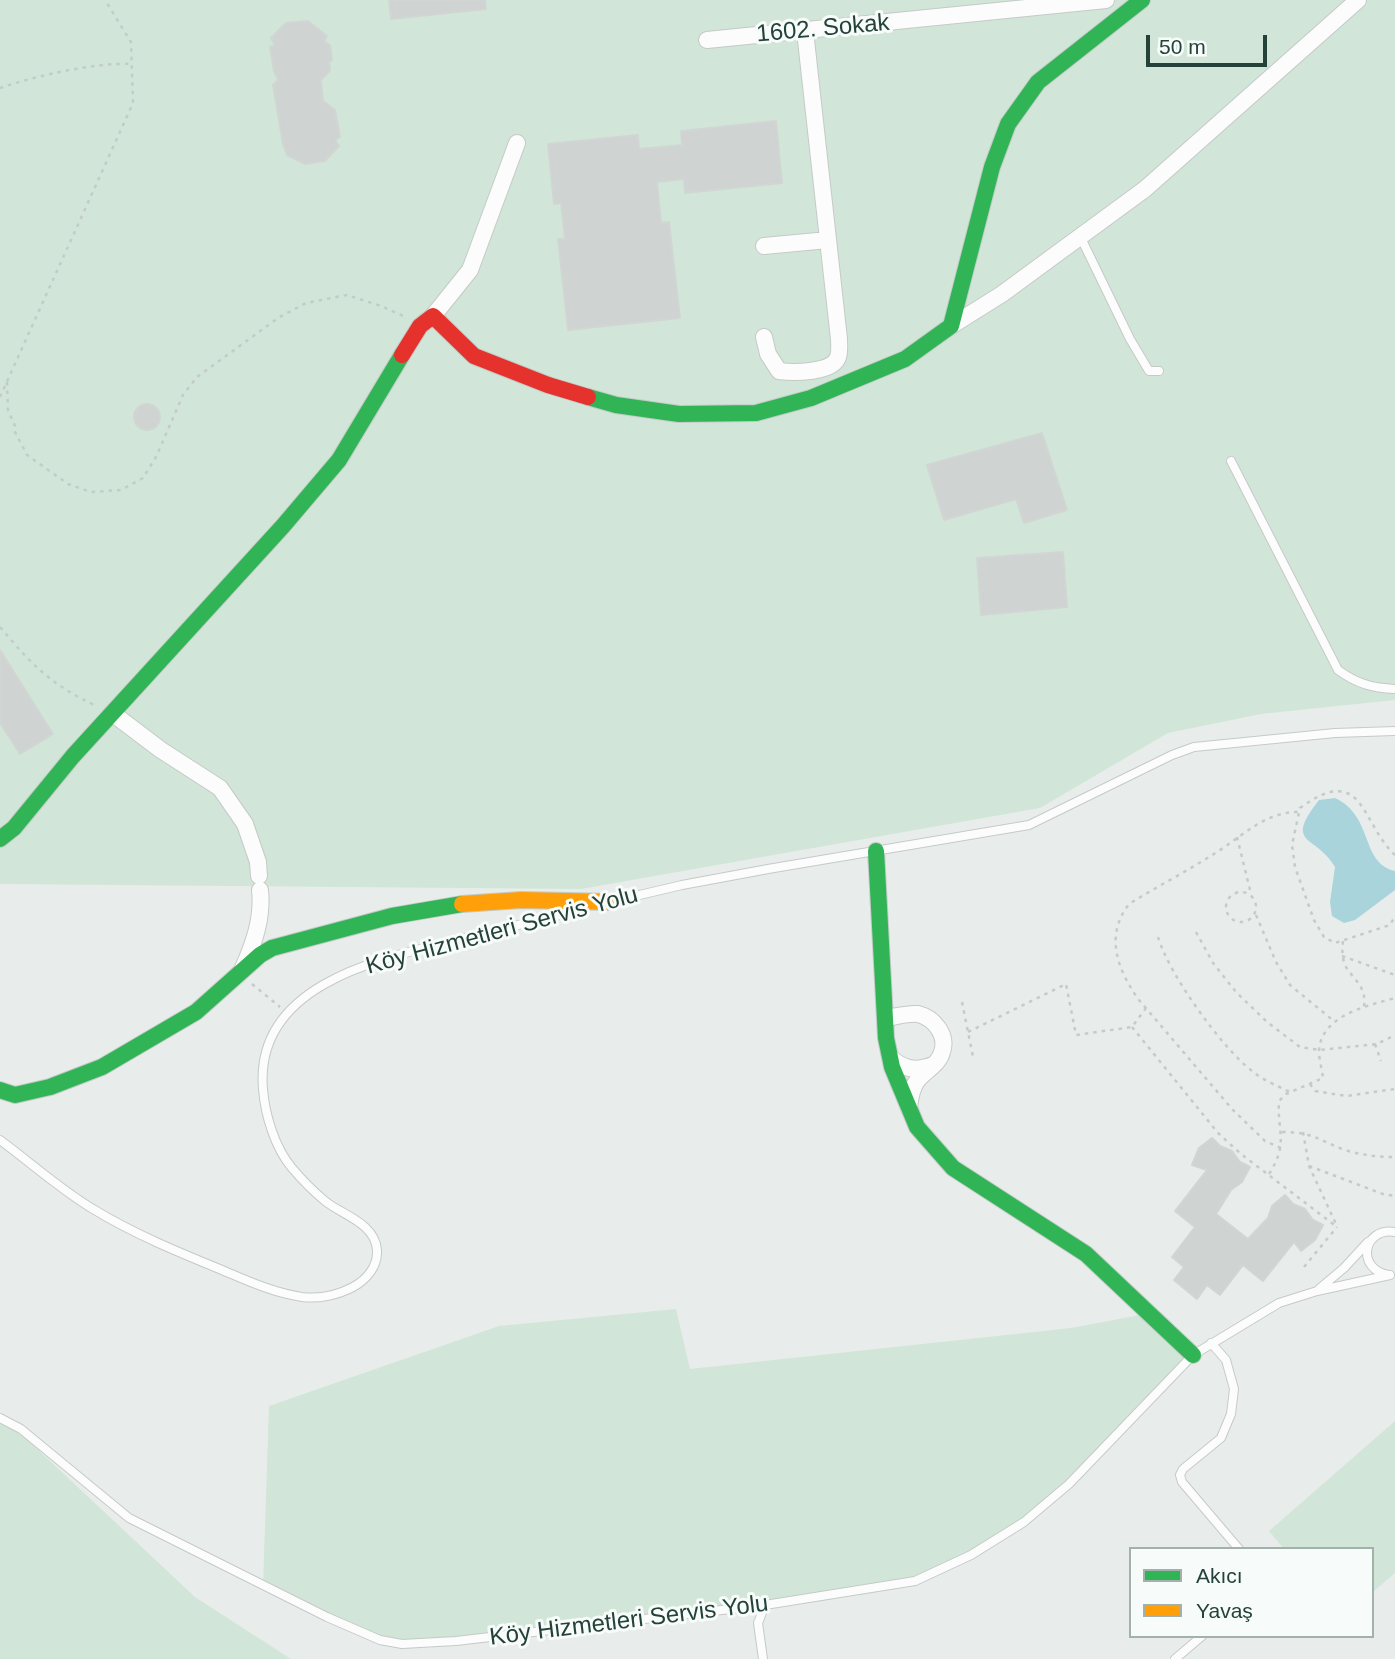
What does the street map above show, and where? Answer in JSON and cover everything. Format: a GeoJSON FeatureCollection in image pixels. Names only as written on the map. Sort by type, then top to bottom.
{"type":"FeatureCollection","features":[{"type":"Feature","properties":{"kind":"street","name":"1602. Sokak"},"geometry":{"type":"LineString","coordinates":[[707,40],[1106,0]]}},
{"type":"Feature","properties":{"kind":"street"},"geometry":{"type":"LineString","coordinates":[[951,326],[992,167],[1008,124],[1038,82],[1142,0]]}},
{"type":"Feature","properties":{"kind":"street"},"geometry":{"type":"LineString","coordinates":[[427,321],[474,356],[548,385],[616,405],[679,414],[756,413],[811,398],[905,359],[1002,294],[1145,189],[1358,0]]}},
{"type":"Feature","properties":{"kind":"street"},"geometry":{"type":"LineString","coordinates":[[764,337],[768,354],[779,371],[801,372],[826,368],[833,365],[838,357],[839,339],[805,31]]}},
{"type":"Feature","properties":{"kind":"street"},"geometry":{"type":"LineString","coordinates":[[0,839],[21,820],[73,756],[283,526],[339,460],[427,321],[470,270],[517,143]]}},
{"type":"Feature","properties":{"kind":"street"},"geometry":{"type":"LineString","coordinates":[[764,246],[828,240]]}},
{"type":"Feature","properties":{"kind":"street"},"geometry":{"type":"LineString","coordinates":[[112,713],[161,750],[220,788],[245,824],[258,862],[262,904],[256,940],[242,971]]}},
{"type":"Feature","properties":{"kind":"street"},"geometry":{"type":"LineString","coordinates":[[876,851],[885,1018],[890,1057],[917,1127],[953,1168],[1086,1254],[1193,1354]]}},
{"type":"Feature","properties":{"kind":"street"},"geometry":{"type":"LineString","coordinates":[[0,1090],[15,1095],[50,1087],[102,1067],[196,1012],[260,955],[272,948],[389,917],[466,903],[532,899],[612,902]]}},
{"type":"Feature","properties":{"kind":"street"},"geometry":{"type":"LineString","coordinates":[[885,1018],[917,1014],[935,1022],[944,1038],[942,1053],[935,1064],[917,1081],[911,1093],[909,1111]]}},
{"type":"Feature","properties":{"kind":"street"},"geometry":{"type":"LineString","coordinates":[[890,1057],[901,1068],[916,1069],[935,1064]]}},
{"type":"Feature","properties":{"kind":"lane"},"geometry":{"type":"LineString","coordinates":[[1080,236],[1130,339],[1149,371],[1159,371]]}},
{"type":"Feature","properties":{"kind":"lane"},"geometry":{"type":"LineString","coordinates":[[1231,461],[1338,670],[1353,681],[1374,688],[1395,689]]}},
{"type":"Feature","properties":{"kind":"lane","name":"Köy Hizmetleri Servis Yolu"},"geometry":{"type":"LineString","coordinates":[[0,1140],[92,1209],[154,1242],[277,1293],[305,1297],[327,1296],[366,1280],[374,1266],[377,1249],[371,1233],[355,1219],[328,1204],[309,1188],[289,1164],[274,1136],[264,1102],[262,1077],[268,1046],[287,1012],[324,983],[375,960],[682,885],[1029,825],[1172,755],[1194,747],[1335,733],[1395,731]]}},
{"type":"Feature","properties":{"kind":"lane"},"geometry":{"type":"LineString","coordinates":[[1317,1291],[1372,1239],[1384,1231],[1395,1232]]}},
{"type":"Feature","properties":{"kind":"lane"},"geometry":{"type":"LineString","coordinates":[[1372,1239],[1367,1252],[1371,1266],[1376,1271],[1393,1275]]}},
{"type":"Feature","properties":{"kind":"lane","name":"Köy Hizmetleri Servis Yolu"},"geometry":{"type":"LineString","coordinates":[[0,1419],[21,1429],[129,1518],[327,1617],[380,1640],[402,1644],[456,1641],[765,1605],[915,1581],[945,1569],[998,1540],[1024,1522],[1069,1484],[1193,1354],[1279,1303],[1317,1291],[1393,1275]]}},
{"type":"Feature","properties":{"kind":"lane"},"geometry":{"type":"LineString","coordinates":[[1211,1343],[1226,1360],[1234,1389],[1231,1414],[1221,1438],[1183,1469],[1180,1475],[1182,1482],[1237,1547]]}},
{"type":"Feature","properties":{"kind":"lane"},"geometry":{"type":"LineString","coordinates":[[764,1659],[758,1623],[765,1605]]}},
{"type":"Feature","properties":{"kind":"lane"},"geometry":{"type":"LineString","coordinates":[[1175,1659],[1200,1638]]}},
{"type":"Feature","properties":{"kind":"path"},"geometry":{"type":"LineString","coordinates":[[0,397],[133,103],[131,42],[105,0]]}},
{"type":"Feature","properties":{"kind":"path"},"geometry":{"type":"LineString","coordinates":[[0,88],[21,81],[74,71],[132,65]]}},
{"type":"Feature","properties":{"kind":"path"},"geometry":{"type":"LineString","coordinates":[[7,382],[8,410],[15,426],[14,430],[27,455],[68,484],[91,492],[121,490],[143,478],[156,457],[183,395],[197,377],[278,318],[306,303],[347,295],[427,321]]}},
{"type":"Feature","properties":{"kind":"path"},"geometry":{"type":"LineString","coordinates":[[0,627],[30,664],[66,691],[112,713]]}},
{"type":"Feature","properties":{"kind":"path"},"geometry":{"type":"LineString","coordinates":[[1395,855],[1383,843],[1368,812],[1357,799],[1343,793],[1326,792],[1314,797],[1298,812],[1292,845],[1295,867],[1324,937],[1335,943],[1343,941],[1390,925],[1395,916]]}},
{"type":"Feature","properties":{"kind":"path"},"geometry":{"type":"LineString","coordinates":[[1281,1148],[1265,1141],[1232,1109],[1146,1008],[1125,981],[1119,967],[1117,947],[1120,915],[1129,904],[1219,851],[1258,822],[1284,812],[1298,812]]}},
{"type":"Feature","properties":{"kind":"path"},"geometry":{"type":"LineString","coordinates":[[1237,837],[1256,915],[1276,962],[1290,985],[1335,1023]]}},
{"type":"Feature","properties":{"kind":"path"},"geometry":{"type":"LineString","coordinates":[[1251,894],[1241,891],[1231,896],[1227,911],[1237,922],[1248,922],[1256,915]]}},
{"type":"Feature","properties":{"kind":"path"},"geometry":{"type":"LineString","coordinates":[[1196,932],[1213,963],[1236,992],[1267,1022],[1300,1047],[1320,1050],[1375,1044],[1395,1035]]}},
{"type":"Feature","properties":{"kind":"path"},"geometry":{"type":"LineString","coordinates":[[1158,937],[1171,970],[1234,1055],[1253,1073],[1290,1093]]}},
{"type":"Feature","properties":{"kind":"path"},"geometry":{"type":"LineString","coordinates":[[1343,941],[1342,956],[1347,969],[1355,975],[1361,988],[1364,1007]]}},
{"type":"Feature","properties":{"kind":"path"},"geometry":{"type":"LineString","coordinates":[[1342,956],[1395,975]]}},
{"type":"Feature","properties":{"kind":"path"},"geometry":{"type":"LineString","coordinates":[[242,971],[255,988],[287,1012]]}},
{"type":"Feature","properties":{"kind":"path"},"geometry":{"type":"LineString","coordinates":[[968,1032],[1066,984],[1076,1035],[1132,1027],[1146,1008]]}},
{"type":"Feature","properties":{"kind":"path"},"geometry":{"type":"LineString","coordinates":[[1269,1174],[1278,1161],[1281,1148],[1279,1101],[1323,1078],[1320,1044],[1335,1023],[1364,1007],[1395,998]]}},
{"type":"Feature","properties":{"kind":"path"},"geometry":{"type":"LineString","coordinates":[[962,1002],[973,1057]]}},
{"type":"Feature","properties":{"kind":"path"},"geometry":{"type":"LineString","coordinates":[[1132,1027],[1218,1133],[1241,1154],[1337,1227]]}},
{"type":"Feature","properties":{"kind":"path"},"geometry":{"type":"LineString","coordinates":[[1375,1044],[1381,1061]]}},
{"type":"Feature","properties":{"kind":"path"},"geometry":{"type":"LineString","coordinates":[[1310,1084],[1315,1091],[1346,1096],[1395,1088]]}},
{"type":"Feature","properties":{"kind":"path"},"geometry":{"type":"LineString","coordinates":[[1282,1132],[1303,1132],[1366,1155],[1395,1157]]}},
{"type":"Feature","properties":{"kind":"path"},"geometry":{"type":"LineString","coordinates":[[1303,1132],[1309,1166],[1337,1227]]}},
{"type":"Feature","properties":{"kind":"path"},"geometry":{"type":"LineString","coordinates":[[1309,1166],[1395,1196]]}},
{"type":"Feature","properties":{"kind":"path"},"geometry":{"type":"LineString","coordinates":[[1304,1267],[1337,1227]]}},
{"type":"Feature","properties":{"kind":"green space"},"geometry":{"type":"Polygon","coordinates":[[[0,0],[1395,0],[1395,700],[1261,714],[1168,733],[1040,808],[581,889],[0,884],[0,0]]]}},
{"type":"Feature","properties":{"kind":"green space"},"geometry":{"type":"Polygon","coordinates":[[[676,1309],[690,1369],[1071,1328],[1151,1313],[1193,1355],[1103,1449],[1024,1522],[915,1581],[842,1594],[456,1641],[380,1640],[263,1586],[269,1406],[499,1326],[676,1309]]]}},
{"type":"Feature","properties":{"kind":"green space"},"geometry":{"type":"Polygon","coordinates":[[[0,1414],[195,1597],[291,1659],[0,1659],[0,1414]]]}},
{"type":"Feature","properties":{"kind":"green space"},"geometry":{"type":"Polygon","coordinates":[[[1395,1421],[1395,1573],[1374,1591],[1374,1547],[1282,1547],[1269,1531],[1395,1421]]]}},
{"type":"Feature","properties":{"kind":"water"},"geometry":{"type":"Polygon","coordinates":[[[1335,798],[1356,816],[1376,859],[1395,871],[1395,890],[1355,920],[1344,923],[1332,916],[1330,902],[1335,867],[1303,833],[1304,825],[1319,800],[1335,798]]]}},
{"type":"Feature","properties":{"kind":"building"},"geometry":{"type":"Polygon","coordinates":[[[389,0],[485,0],[486,9],[391,19],[389,0]]]}},
{"type":"Feature","properties":{"kind":"building"},"geometry":{"type":"Polygon","coordinates":[[[308,21],[327,36],[324,42],[330,45],[330,70],[321,80],[323,101],[335,110],[340,137],[335,140],[339,146],[325,161],[305,164],[287,155],[283,144],[273,85],[278,80],[270,47],[275,45],[271,38],[286,23],[308,21]]]}},
{"type":"Feature","properties":{"kind":"building"},"geometry":{"type":"Polygon","coordinates":[[[776,121],[782,183],[685,193],[684,179],[657,182],[661,223],[669,222],[680,318],[568,330],[558,239],[565,239],[561,203],[554,204],[548,144],[638,135],[639,149],[682,145],[681,131],[776,121]]]}},
{"type":"Feature","properties":{"kind":"building"},"geometry":{"type":"Polygon","coordinates":[[[147,404],[157,407],[160,417],[157,427],[147,430],[137,427],[134,417],[137,407],[147,404]]]}},
{"type":"Feature","properties":{"kind":"building"},"geometry":{"type":"Polygon","coordinates":[[[1042,433],[1067,510],[1024,523],[1016,499],[944,520],[927,465],[1042,433]]]}},
{"type":"Feature","properties":{"kind":"building"},"geometry":{"type":"Polygon","coordinates":[[[1063,552],[1067,607],[981,615],[977,558],[1063,552]]]}},
{"type":"Feature","properties":{"kind":"building"},"geometry":{"type":"Polygon","coordinates":[[[0,650],[53,734],[20,754],[0,723],[0,650]]]}},
{"type":"Feature","properties":{"kind":"building"},"geometry":{"type":"Polygon","coordinates":[[[1212,1138],[1250,1167],[1242,1182],[1231,1190],[1216,1214],[1248,1239],[1268,1218],[1272,1206],[1285,1195],[1293,1204],[1305,1209],[1313,1220],[1323,1225],[1315,1240],[1301,1251],[1294,1242],[1263,1281],[1243,1265],[1220,1295],[1207,1285],[1197,1299],[1174,1280],[1184,1267],[1172,1257],[1195,1227],[1175,1211],[1207,1170],[1192,1165],[1199,1148],[1212,1138]]]}},
{"type":"Feature","properties":{"kind":"traffic: fast"},"geometry":{"type":"LineString","coordinates":[[588,397],[616,405],[679,414],[756,413],[811,398],[905,359],[951,326],[992,167],[1008,124],[1038,82],[1142,0]]}},
{"type":"Feature","properties":{"kind":"traffic: fast"},"geometry":{"type":"LineString","coordinates":[[0,839],[14,828],[73,756],[283,526],[339,460],[402,355]]}},
{"type":"Feature","properties":{"kind":"traffic: fast"},"geometry":{"type":"LineString","coordinates":[[876,851],[886,1038],[892,1067],[917,1127],[953,1168],[1086,1254],[1193,1355]]}},
{"type":"Feature","properties":{"kind":"traffic: fast"},"geometry":{"type":"LineString","coordinates":[[0,1090],[15,1095],[50,1087],[102,1067],[196,1012],[260,955],[272,948],[392,916],[462,904]]}},
{"type":"Feature","properties":{"kind":"traffic: slow"},"geometry":{"type":"LineString","coordinates":[[462,904],[521,900],[612,902]]}},
{"type":"Feature","properties":{"kind":"traffic: jam"},"geometry":{"type":"LineString","coordinates":[[402,355],[420,326],[433,316],[474,356],[548,385],[588,397]]}}]}
